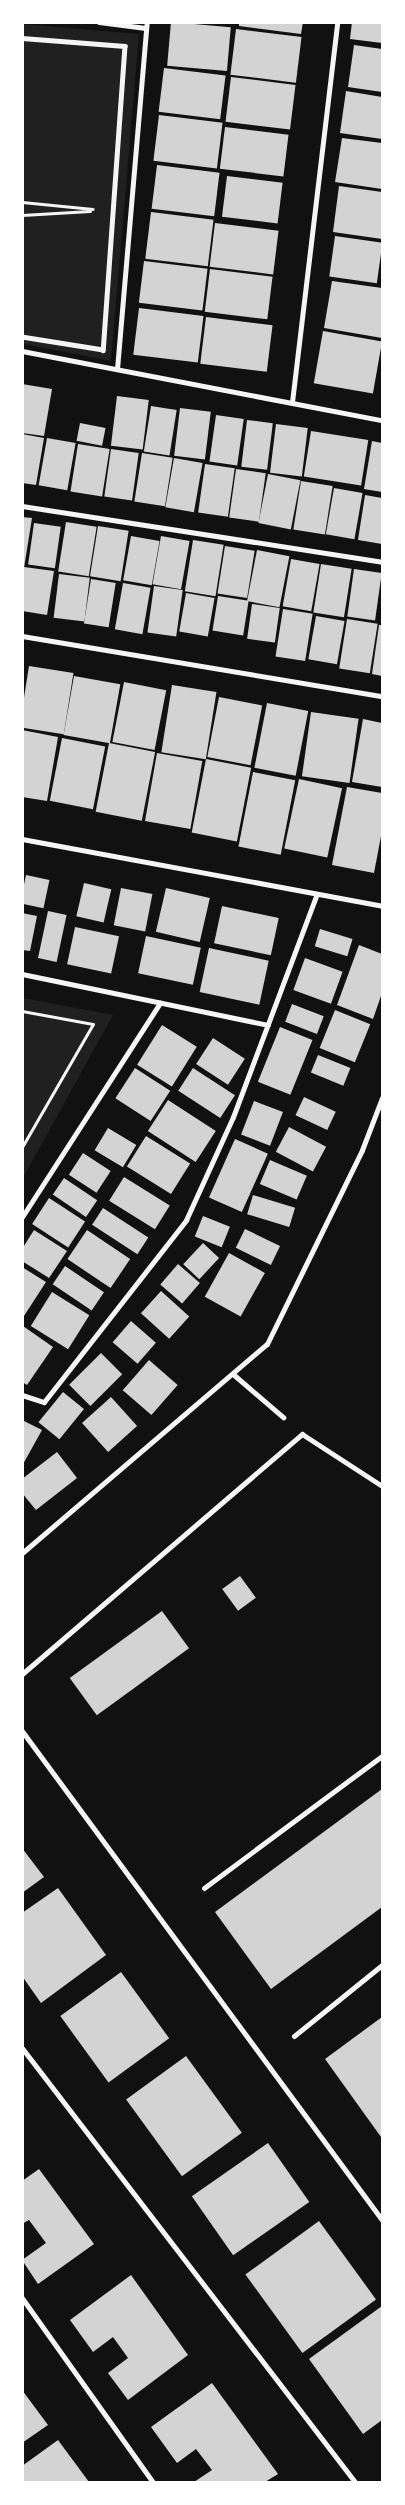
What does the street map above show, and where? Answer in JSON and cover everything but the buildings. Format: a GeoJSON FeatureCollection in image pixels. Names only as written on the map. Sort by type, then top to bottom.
{"type":"FeatureCollection","features":[{"type":"Feature","properties":{"kind":"street"},"geometry":{"type":"LineString","coordinates":[[99,22],[147,25],[117,369]]}},
{"type":"Feature","properties":{"kind":"street"},"geometry":{"type":"LineString","coordinates":[[292,402],[337,22]]}},
{"type":"Feature","properties":{"kind":"street"},"geometry":{"type":"LineString","coordinates":[[22,38],[125,46],[103,350],[22,337]]}},
{"type":"Feature","properties":{"kind":"street"},"geometry":{"type":"LineString","coordinates":[[22,351],[382,420]]}},
{"type":"Feature","properties":{"kind":"street"},"geometry":{"type":"LineString","coordinates":[[22,506],[382,562]]}},
{"type":"Feature","properties":{"kind":"street"},"geometry":{"type":"LineString","coordinates":[[22,636],[382,696]]}},
{"type":"Feature","properties":{"kind":"street"},"geometry":{"type":"LineString","coordinates":[[22,840],[382,906]]}},
{"type":"Feature","properties":{"kind":"street"},"geometry":{"type":"LineString","coordinates":[[22,1395],[44,1402],[186,1220],[233,1117],[317,894]]}},
{"type":"Feature","properties":{"kind":"street"},"geometry":{"type":"LineString","coordinates":[[22,974],[268,1025]]}},
{"type":"Feature","properties":{"kind":"street"},"geometry":{"type":"LineString","coordinates":[[22,1217],[160,1003]]}},
{"type":"Feature","properties":{"kind":"street"},"geometry":{"type":"LineString","coordinates":[[24,1550],[234,1375],[267,1344],[362,1150],[382,1098]]}},
{"type":"Feature","properties":{"kind":"street"},"geometry":{"type":"LineString","coordinates":[[234,1375],[283,1417]]}},
{"type":"Feature","properties":{"kind":"street"},"geometry":{"type":"LineString","coordinates":[[22,1674],[302,1434],[382,1486]]}},
{"type":"Feature","properties":{"kind":"street"},"geometry":{"type":"LineString","coordinates":[[22,1731],[382,2220]]}},
{"type":"Feature","properties":{"kind":"street"},"geometry":{"type":"LineString","coordinates":[[204,1888],[382,1756]]}},
{"type":"Feature","properties":{"kind":"street"},"geometry":{"type":"LineString","coordinates":[[294,2036],[382,1965]]}},
{"type":"Feature","properties":{"kind":"street"},"geometry":{"type":"LineString","coordinates":[[22,2048],[355,2482]]}},
{"type":"Feature","properties":{"kind":"street"},"geometry":{"type":"LineString","coordinates":[[22,2298],[153,2482]]}},
{"type":"Feature","properties":{"kind":"path"},"geometry":{"type":"LineString","coordinates":[[22,202],[101,210],[22,215]]}},
{"type":"Feature","properties":{"kind":"path"},"geometry":{"type":"LineString","coordinates":[[22,1011],[93,1024],[22,1147]]}},
{"type":"Feature","properties":{"kind":"shaded area"},"geometry":{"type":"Polygon","coordinates":[[[22,24],[139,34],[111,361],[23,344],[22,24]]]}},
{"type":"Feature","properties":{"kind":"shaded area"},"geometry":{"type":"Polygon","coordinates":[[[23,998],[113,1015],[23,1178],[23,998]]]}}]}
